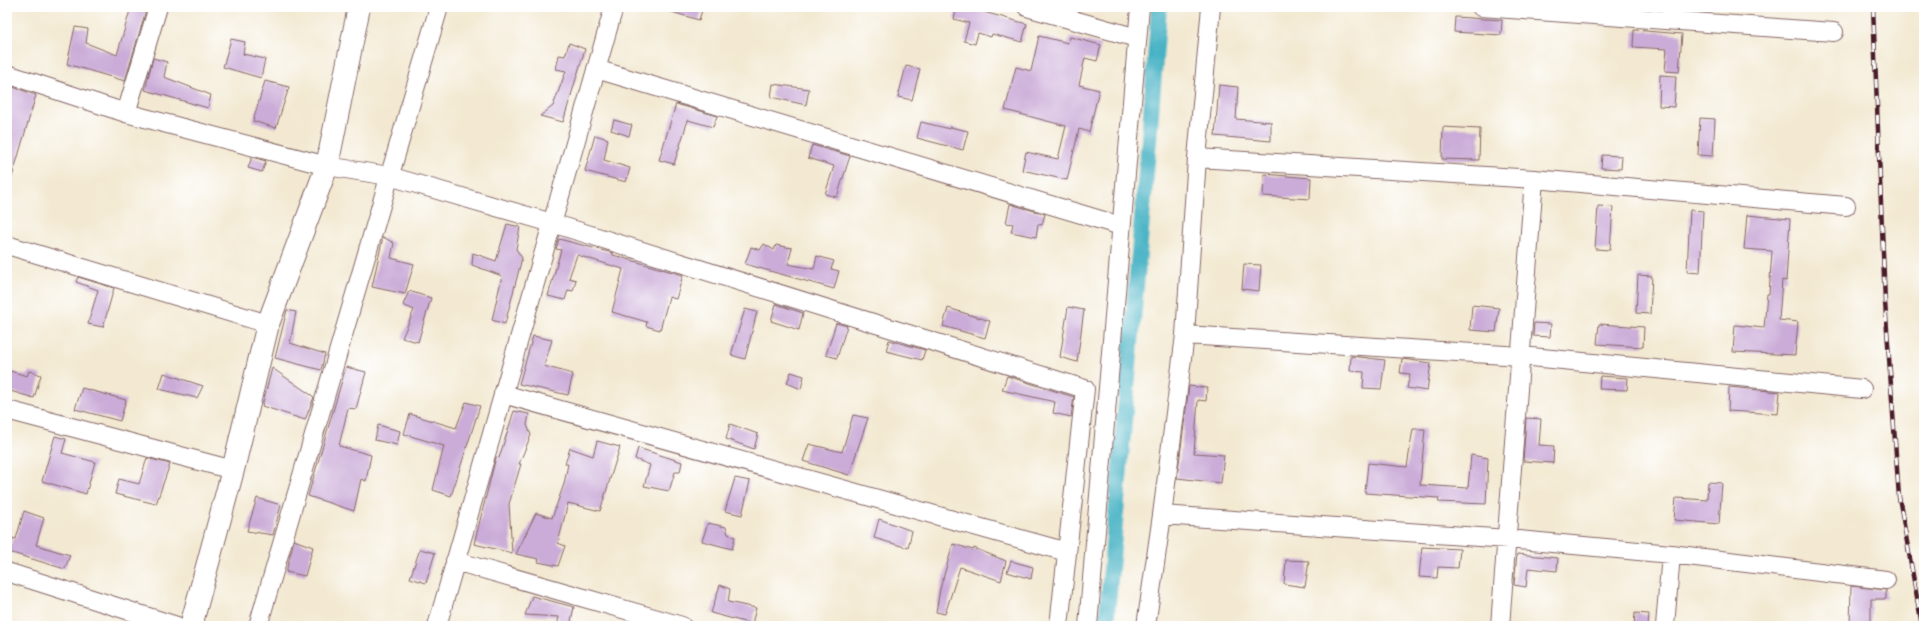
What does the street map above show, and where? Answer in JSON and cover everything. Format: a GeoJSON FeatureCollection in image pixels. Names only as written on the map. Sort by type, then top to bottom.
{"type":"FeatureCollection","features":[{"type":"Feature","properties":{"kind":"street"},"geometry":{"type":"LineString","coordinates":[[126,113],[158,7]]}},
{"type":"Feature","properties":{"kind":"street"},"geometry":{"type":"LineString","coordinates":[[190,626],[233,470],[268,324],[327,166],[359,7]]}},
{"type":"Feature","properties":{"kind":"street"},"geometry":{"type":"LineString","coordinates":[[258,626],[439,7]]}},
{"type":"Feature","properties":{"kind":"street"},"geometry":{"type":"LineString","coordinates":[[437,626],[614,7]]}},
{"type":"Feature","properties":{"kind":"street"},"geometry":{"type":"LineString","coordinates":[[1027,7],[1137,38]]}},
{"type":"Feature","properties":{"kind":"street"},"geometry":{"type":"LineString","coordinates":[[1088,626],[1140,7]]}},
{"type":"Feature","properties":{"kind":"street"},"geometry":{"type":"LineString","coordinates":[[1146,626],[1162,515],[1184,335],[1197,158],[1212,7]]}},
{"type":"Feature","properties":{"kind":"street"},"geometry":{"type":"LineString","coordinates":[[1481,7],[1834,32]]}},
{"type":"Feature","properties":{"kind":"street"},"geometry":{"type":"LineString","coordinates":[[596,69],[1121,226]]}},
{"type":"Feature","properties":{"kind":"street"},"geometry":{"type":"LineString","coordinates":[[7,75],[126,113],[327,166],[389,176],[552,223],[1085,389],[1059,626]]}},
{"type":"Feature","properties":{"kind":"street"},"geometry":{"type":"LineString","coordinates":[[1197,158],[1534,179],[1846,206]]}},
{"type":"Feature","properties":{"kind":"street"},"geometry":{"type":"LineString","coordinates":[[1500,626],[1508,539],[1534,179]]}},
{"type":"Feature","properties":{"kind":"street"},"geometry":{"type":"LineString","coordinates":[[7,245],[268,324]]}},
{"type":"Feature","properties":{"kind":"street"},"geometry":{"type":"LineString","coordinates":[[1184,335],[1521,356],[1862,389]]}},
{"type":"Feature","properties":{"kind":"street"},"geometry":{"type":"LineString","coordinates":[[503,394],[1067,552]]}},
{"type":"Feature","properties":{"kind":"street"},"geometry":{"type":"LineString","coordinates":[[7,410],[233,470]]}},
{"type":"Feature","properties":{"kind":"street"},"geometry":{"type":"LineString","coordinates":[[1162,515],[1508,539],[1671,554],[1886,580]]}},
{"type":"Feature","properties":{"kind":"street"},"geometry":{"type":"LineString","coordinates":[[1665,626],[1671,554]]}},
{"type":"Feature","properties":{"kind":"street"},"geometry":{"type":"LineString","coordinates":[[455,560],[682,626]]}},
{"type":"Feature","properties":{"kind":"street"},"geometry":{"type":"LineString","coordinates":[[7,572],[177,626]]}},
{"type":"Feature","properties":{"kind":"building"},"geometry":{"type":"Polygon","coordinates":[[[131,7],[147,7],[125,81],[67,64],[75,27],[88,29],[86,43],[117,55],[131,7]]]}},
{"type":"Feature","properties":{"kind":"building"},"geometry":{"type":"Polygon","coordinates":[[[666,7],[703,7],[699,20],[665,10],[666,7]]]}},
{"type":"Feature","properties":{"kind":"building"},"geometry":{"type":"Polygon","coordinates":[[[957,7],[966,7],[1027,24],[1022,42],[992,34],[991,37],[978,33],[975,44],[964,41],[969,23],[954,19],[957,7]]]}},
{"type":"Feature","properties":{"kind":"building"},"geometry":{"type":"Polygon","coordinates":[[[1455,17],[1502,20],[1501,35],[1454,32],[1455,17]]]}},
{"type":"Feature","properties":{"kind":"building"},"geometry":{"type":"Polygon","coordinates":[[[1634,30],[1682,34],[1679,72],[1665,71],[1667,49],[1633,47],[1634,30]]]}},
{"type":"Feature","properties":{"kind":"building"},"geometry":{"type":"Polygon","coordinates":[[[1039,36],[1068,43],[1070,37],[1101,45],[1097,61],[1085,58],[1079,85],[1099,90],[1089,132],[1079,129],[1067,180],[1022,170],[1026,152],[1058,159],[1066,126],[1005,110],[1016,67],[1031,71],[1039,36]]]}},
{"type":"Feature","properties":{"kind":"building"},"geometry":{"type":"Polygon","coordinates":[[[231,39],[245,42],[243,54],[265,59],[261,78],[223,67],[231,39]]]}},
{"type":"Feature","properties":{"kind":"building"},"geometry":{"type":"Polygon","coordinates":[[[569,43],[585,49],[563,122],[540,116],[553,106],[566,71],[556,69],[559,55],[565,56],[569,43]]]}},
{"type":"Feature","properties":{"kind":"building"},"geometry":{"type":"Polygon","coordinates":[[[153,58],[167,62],[164,77],[211,95],[208,108],[145,90],[153,58]]]}},
{"type":"Feature","properties":{"kind":"building"},"geometry":{"type":"Polygon","coordinates":[[[906,66],[920,69],[912,100],[898,97],[906,66]]]}},
{"type":"Feature","properties":{"kind":"building"},"geometry":{"type":"Polygon","coordinates":[[[1660,75],[1676,76],[1674,107],[1659,106],[1660,75]]]}},
{"type":"Feature","properties":{"kind":"building"},"geometry":{"type":"Polygon","coordinates":[[[265,81],[289,87],[276,128],[253,121],[265,81]]]}},
{"type":"Feature","properties":{"kind":"building"},"geometry":{"type":"Polygon","coordinates":[[[773,84],[809,89],[806,105],[771,97],[773,84]]]}},
{"type":"Feature","properties":{"kind":"building"},"geometry":{"type":"Polygon","coordinates":[[[7,85],[36,95],[10,184],[7,184],[7,85]]]}},
{"type":"Feature","properties":{"kind":"building"},"geometry":{"type":"Polygon","coordinates":[[[1219,85],[1238,87],[1236,119],[1271,122],[1271,141],[1215,136],[1219,85]]]}},
{"type":"Feature","properties":{"kind":"building"},"geometry":{"type":"Polygon","coordinates":[[[676,104],[717,116],[713,127],[688,120],[674,164],[659,160],[676,104]]]}},
{"type":"Feature","properties":{"kind":"building"},"geometry":{"type":"Polygon","coordinates":[[[1700,118],[1715,119],[1713,156],[1698,155],[1700,118]]]}},
{"type":"Feature","properties":{"kind":"building"},"geometry":{"type":"Polygon","coordinates":[[[614,120],[632,125],[629,136],[611,130],[614,120]]]}},
{"type":"Feature","properties":{"kind":"building"},"geometry":{"type":"Polygon","coordinates":[[[921,122],[950,129],[950,127],[968,131],[963,150],[917,138],[921,122]]]}},
{"type":"Feature","properties":{"kind":"building"},"geometry":{"type":"Polygon","coordinates":[[[1443,127],[1480,129],[1479,160],[1442,159],[1443,127]]]}},
{"type":"Feature","properties":{"kind":"building"},"geometry":{"type":"Polygon","coordinates":[[[595,135],[608,139],[604,160],[630,168],[626,182],[585,171],[595,135]]]}},
{"type":"Feature","properties":{"kind":"building"},"geometry":{"type":"Polygon","coordinates":[[[812,145],[850,156],[837,197],[825,194],[834,166],[808,158],[812,145]]]}},
{"type":"Feature","properties":{"kind":"building"},"geometry":{"type":"Polygon","coordinates":[[[1602,155],[1622,156],[1621,169],[1601,168],[1602,155]]]}},
{"type":"Feature","properties":{"kind":"building"},"geometry":{"type":"Polygon","coordinates":[[[252,157],[266,161],[262,172],[248,168],[252,157]]]}},
{"type":"Feature","properties":{"kind":"building"},"geometry":{"type":"Polygon","coordinates":[[[1264,174],[1311,178],[1310,199],[1263,196],[1264,174]]]}},
{"type":"Feature","properties":{"kind":"building"},"geometry":{"type":"Polygon","coordinates":[[[1010,204],[1045,214],[1042,225],[1038,224],[1036,237],[1011,232],[1013,224],[1006,223],[1010,204]]]}},
{"type":"Feature","properties":{"kind":"building"},"geometry":{"type":"Polygon","coordinates":[[[1598,206],[1613,207],[1610,250],[1595,249],[1598,206]]]}},
{"type":"Feature","properties":{"kind":"building"},"geometry":{"type":"Polygon","coordinates":[[[1690,210],[1703,211],[1700,273],[1687,272],[1690,210]]]}},
{"type":"Feature","properties":{"kind":"building"},"geometry":{"type":"Polygon","coordinates":[[[1747,215],[1790,219],[1786,281],[1782,280],[1779,320],[1798,322],[1795,355],[1733,352],[1735,325],[1764,328],[1767,294],[1769,294],[1772,251],[1744,249],[1747,215]]]}},
{"type":"Feature","properties":{"kind":"building"},"geometry":{"type":"Polygon","coordinates":[[[507,224],[520,227],[516,249],[522,258],[505,324],[492,320],[502,276],[472,265],[473,253],[496,261],[507,224]]]}},
{"type":"Feature","properties":{"kind":"building"},"geometry":{"type":"Polygon","coordinates":[[[383,237],[394,243],[391,258],[414,264],[405,294],[372,287],[383,237]]]}},
{"type":"Feature","properties":{"kind":"building"},"geometry":{"type":"Polygon","coordinates":[[[559,239],[613,253],[613,255],[683,275],[676,299],[669,297],[660,330],[646,326],[647,322],[612,312],[623,269],[577,255],[569,278],[576,280],[573,291],[568,290],[565,300],[548,296],[561,250],[556,249],[559,239]]]}},
{"type":"Feature","properties":{"kind":"building"},"geometry":{"type":"Polygon","coordinates":[[[764,244],[774,250],[776,245],[792,248],[788,264],[814,269],[817,256],[834,261],[831,269],[839,271],[834,289],[745,264],[751,247],[760,250],[764,244]]]}},
{"type":"Feature","properties":{"kind":"building"},"geometry":{"type":"Polygon","coordinates":[[[1244,264],[1261,265],[1259,291],[1242,289],[1244,264]]]}},
{"type":"Feature","properties":{"kind":"building"},"geometry":{"type":"Polygon","coordinates":[[[1638,275],[1652,276],[1650,314],[1636,313],[1638,275]]]}},
{"type":"Feature","properties":{"kind":"building"},"geometry":{"type":"Polygon","coordinates":[[[78,277],[114,288],[103,327],[88,324],[98,290],[76,282],[78,277]]]}},
{"type":"Feature","properties":{"kind":"building"},"geometry":{"type":"Polygon","coordinates":[[[409,291],[431,298],[418,342],[402,338],[414,310],[403,305],[409,291]]]}},
{"type":"Feature","properties":{"kind":"building"},"geometry":{"type":"Polygon","coordinates":[[[776,304],[803,313],[799,330],[771,321],[776,304]]]}},
{"type":"Feature","properties":{"kind":"building"},"geometry":{"type":"Polygon","coordinates":[[[1472,305],[1499,308],[1496,332],[1470,330],[1472,305]]]}},
{"type":"Feature","properties":{"kind":"building"},"geometry":{"type":"Polygon","coordinates":[[[1068,307],[1084,310],[1077,362],[1060,357],[1068,307]]]}},
{"type":"Feature","properties":{"kind":"building"},"geometry":{"type":"Polygon","coordinates":[[[948,308],[990,321],[985,338],[943,326],[948,308]]]}},
{"type":"Feature","properties":{"kind":"building"},"geometry":{"type":"Polygon","coordinates":[[[745,309],[757,312],[745,359],[731,355],[745,309]]]}},
{"type":"Feature","properties":{"kind":"building"},"geometry":{"type":"Polygon","coordinates":[[[287,310],[296,312],[290,343],[325,354],[321,370],[275,358],[287,310]]]}},
{"type":"Feature","properties":{"kind":"building"},"geometry":{"type":"Polygon","coordinates":[[[836,323],[847,326],[837,358],[826,355],[836,323]]]}},
{"type":"Feature","properties":{"kind":"building"},"geometry":{"type":"Polygon","coordinates":[[[1534,323],[1551,324],[1550,337],[1533,336],[1534,323]]]}},
{"type":"Feature","properties":{"kind":"building"},"geometry":{"type":"Polygon","coordinates":[[[1599,324],[1644,327],[1643,347],[1597,344],[1599,324]]]}},
{"type":"Feature","properties":{"kind":"building"},"geometry":{"type":"Polygon","coordinates":[[[533,336],[552,340],[544,366],[573,374],[568,395],[519,384],[533,336]]]}},
{"type":"Feature","properties":{"kind":"building"},"geometry":{"type":"Polygon","coordinates":[[[889,340],[925,350],[922,360],[886,351],[889,340]]]}},
{"type":"Feature","properties":{"kind":"building"},"geometry":{"type":"Polygon","coordinates":[[[1351,356],[1385,360],[1381,389],[1363,388],[1364,372],[1350,371],[1351,356]]]}},
{"type":"Feature","properties":{"kind":"building"},"geometry":{"type":"Polygon","coordinates":[[[1402,359],[1431,363],[1427,391],[1407,388],[1410,374],[1400,373],[1402,359]]]}},
{"type":"Feature","properties":{"kind":"building"},"geometry":{"type":"Polygon","coordinates":[[[346,367],[366,372],[356,409],[348,408],[339,446],[371,455],[366,481],[361,479],[354,511],[308,496],[346,367]]]}},
{"type":"Feature","properties":{"kind":"building"},"geometry":{"type":"Polygon","coordinates":[[[272,368],[314,397],[305,420],[262,406],[272,368]]]}},
{"type":"Feature","properties":{"kind":"building"},"geometry":{"type":"Polygon","coordinates":[[[7,370],[27,376],[29,371],[41,375],[34,398],[7,390],[7,370]]]}},
{"type":"Feature","properties":{"kind":"building"},"geometry":{"type":"Polygon","coordinates":[[[791,372],[804,376],[801,389],[787,383],[791,372]]]}},
{"type":"Feature","properties":{"kind":"building"},"geometry":{"type":"Polygon","coordinates":[[[164,373],[203,386],[197,398],[159,389],[164,373]]]}},
{"type":"Feature","properties":{"kind":"building"},"geometry":{"type":"Polygon","coordinates":[[[1007,376],[1074,397],[1071,417],[1053,413],[1055,402],[1002,390],[1007,376]]]}},
{"type":"Feature","properties":{"kind":"building"},"geometry":{"type":"Polygon","coordinates":[[[1600,376],[1628,378],[1627,390],[1599,389],[1600,376]]]}},
{"type":"Feature","properties":{"kind":"building"},"geometry":{"type":"Polygon","coordinates":[[[1189,386],[1207,388],[1206,401],[1198,400],[1194,453],[1224,455],[1221,483],[1177,478],[1189,386]]]}},
{"type":"Feature","properties":{"kind":"building"},"geometry":{"type":"Polygon","coordinates":[[[1729,387],[1780,392],[1778,414],[1728,411],[1729,387]]]}},
{"type":"Feature","properties":{"kind":"building"},"geometry":{"type":"Polygon","coordinates":[[[82,388],[126,400],[120,421],[75,409],[82,388]]]}},
{"type":"Feature","properties":{"kind":"building"},"geometry":{"type":"Polygon","coordinates":[[[466,402],[480,406],[451,496],[433,490],[444,446],[404,434],[410,414],[456,428],[466,402]]]}},
{"type":"Feature","properties":{"kind":"building"},"geometry":{"type":"Polygon","coordinates":[[[514,411],[529,414],[527,425],[531,435],[519,464],[521,464],[509,504],[512,553],[474,544],[496,457],[499,458],[514,411]]]}},
{"type":"Feature","properties":{"kind":"building"},"geometry":{"type":"Polygon","coordinates":[[[853,415],[868,418],[849,475],[803,461],[809,444],[842,452],[853,415]]]}},
{"type":"Feature","properties":{"kind":"building"},"geometry":{"type":"Polygon","coordinates":[[[1526,418],[1541,419],[1539,445],[1554,446],[1553,463],[1523,461],[1526,418]]]}},
{"type":"Feature","properties":{"kind":"building"},"geometry":{"type":"Polygon","coordinates":[[[730,424],[758,434],[754,449],[726,439],[730,424]]]}},
{"type":"Feature","properties":{"kind":"building"},"geometry":{"type":"Polygon","coordinates":[[[378,425],[400,431],[397,445],[375,440],[378,425]]]}},
{"type":"Feature","properties":{"kind":"building"},"geometry":{"type":"Polygon","coordinates":[[[1413,429],[1425,429],[1420,485],[1468,488],[1471,455],[1488,458],[1486,504],[1438,502],[1439,498],[1365,493],[1368,463],[1407,467],[1413,429]]]}},
{"type":"Feature","properties":{"kind":"building"},"geometry":{"type":"Polygon","coordinates":[[[55,436],[66,439],[62,453],[95,462],[86,494],[42,481],[55,436]]]}},
{"type":"Feature","properties":{"kind":"building"},"geometry":{"type":"Polygon","coordinates":[[[597,441],[620,447],[600,511],[568,503],[558,543],[565,546],[558,566],[538,562],[539,559],[516,554],[536,513],[552,518],[564,484],[568,464],[565,464],[570,448],[593,456],[597,441]]]}},
{"type":"Feature","properties":{"kind":"building"},"geometry":{"type":"Polygon","coordinates":[[[638,448],[682,462],[680,472],[675,472],[669,491],[644,486],[650,465],[635,459],[638,448]]]}},
{"type":"Feature","properties":{"kind":"building"},"geometry":{"type":"Polygon","coordinates":[[[147,458],[170,464],[156,504],[115,494],[119,479],[139,484],[147,458]]]}},
{"type":"Feature","properties":{"kind":"building"},"geometry":{"type":"Polygon","coordinates":[[[735,478],[750,481],[742,515],[725,511],[735,478]]]}},
{"type":"Feature","properties":{"kind":"building"},"geometry":{"type":"Polygon","coordinates":[[[1708,482],[1722,483],[1719,524],[1674,520],[1676,498],[1707,500],[1708,482]]]}},
{"type":"Feature","properties":{"kind":"building"},"geometry":{"type":"Polygon","coordinates":[[[257,498],[281,505],[273,535],[247,531],[257,498]]]}},
{"type":"Feature","properties":{"kind":"building"},"geometry":{"type":"Polygon","coordinates":[[[24,511],[44,518],[36,545],[70,555],[65,569],[9,552],[13,538],[16,539],[24,511]]]}},
{"type":"Feature","properties":{"kind":"building"},"geometry":{"type":"Polygon","coordinates":[[[879,519],[912,531],[908,548],[874,538],[879,519]]]}},
{"type":"Feature","properties":{"kind":"building"},"geometry":{"type":"Polygon","coordinates":[[[708,523],[726,527],[728,534],[735,537],[732,549],[702,541],[708,523]]]}},
{"type":"Feature","properties":{"kind":"building"},"geometry":{"type":"Polygon","coordinates":[[[294,540],[313,547],[305,576],[286,572],[294,540]]]}},
{"type":"Feature","properties":{"kind":"building"},"geometry":{"type":"Polygon","coordinates":[[[953,544],[973,550],[974,548],[1006,561],[1001,581],[960,567],[945,614],[936,612],[940,589],[953,544]]]}},
{"type":"Feature","properties":{"kind":"building"},"geometry":{"type":"Polygon","coordinates":[[[1422,547],[1460,549],[1458,568],[1438,567],[1437,578],[1419,577],[1422,547]]]}},
{"type":"Feature","properties":{"kind":"building"},"geometry":{"type":"Polygon","coordinates":[[[420,549],[435,553],[426,583],[410,578],[420,549]]]}},
{"type":"Feature","properties":{"kind":"building"},"geometry":{"type":"Polygon","coordinates":[[[1517,554],[1558,558],[1557,571],[1528,568],[1526,587],[1514,585],[1517,554]]]}},
{"type":"Feature","properties":{"kind":"building"},"geometry":{"type":"Polygon","coordinates":[[[1286,560],[1309,561],[1305,587],[1284,584],[1286,560]]]}},
{"type":"Feature","properties":{"kind":"building"},"geometry":{"type":"Polygon","coordinates":[[[1011,561],[1033,567],[1031,579],[1007,572],[1011,561]]]}},
{"type":"Feature","properties":{"kind":"building"},"geometry":{"type":"Polygon","coordinates":[[[720,585],[730,589],[728,602],[756,608],[752,624],[711,613],[720,585]]]}},
{"type":"Feature","properties":{"kind":"building"},"geometry":{"type":"Polygon","coordinates":[[[1851,586],[1886,590],[1886,599],[1871,599],[1871,626],[1850,626],[1851,586]]]}},
{"type":"Feature","properties":{"kind":"building"},"geometry":{"type":"Polygon","coordinates":[[[532,596],[574,607],[570,626],[557,626],[559,617],[525,615],[532,596]]]}},
{"type":"Feature","properties":{"kind":"building"},"geometry":{"type":"Polygon","coordinates":[[[1635,613],[1649,614],[1648,626],[1634,626],[1635,613]]]}},
{"type":"Feature","properties":{"kind":"waterway"},"geometry":{"type":"LineString","coordinates":[[1106,626],[1149,140],[1159,7]]}},
{"type":"Feature","properties":{"kind":"railway"},"geometry":{"type":"LineString","coordinates":[[1873,7],[1885,302],[1899,497],[1922,626]]}}]}
